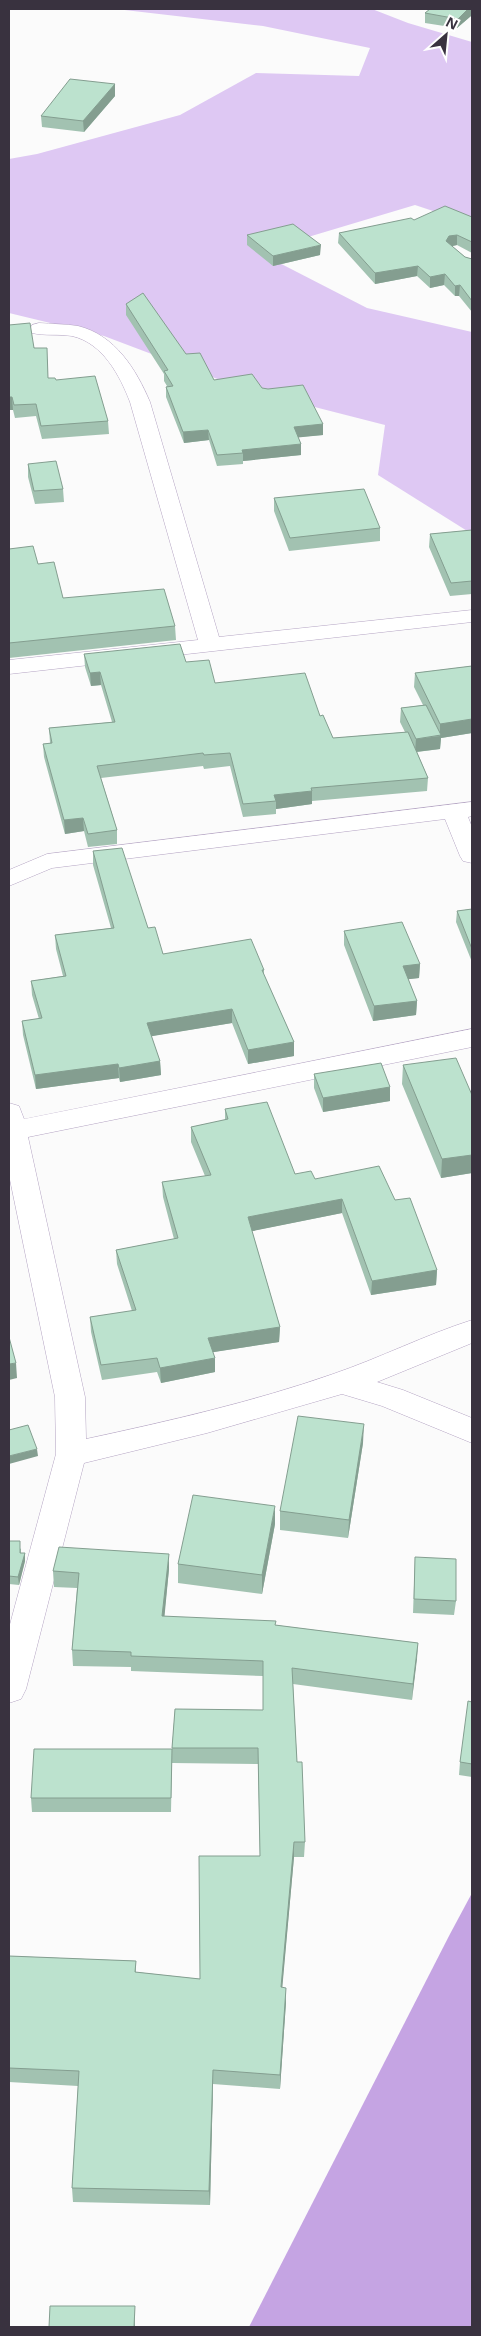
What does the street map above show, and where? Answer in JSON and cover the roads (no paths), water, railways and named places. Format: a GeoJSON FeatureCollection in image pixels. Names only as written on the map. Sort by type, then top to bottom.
{"type":"FeatureCollection","features":[{"type":"Feature","properties":{"kind":"street"},"geometry":{"type":"LineString","coordinates":[[39,329],[64,330],[87,336],[100,344],[127,371],[140,402],[210,644]]}},
{"type":"Feature","properties":{"kind":"street"},"geometry":{"type":"LineString","coordinates":[[9,667],[472,616]]}},
{"type":"Feature","properties":{"kind":"street"},"geometry":{"type":"LineString","coordinates":[[9,879],[46,860],[463,810],[472,856]]}},
{"type":"Feature","properties":{"kind":"street"},"geometry":{"type":"LineString","coordinates":[[9,1689],[71,1454],[70,1398],[11,1121],[472,1038]]}},
{"type":"Feature","properties":{"kind":"street"},"geometry":{"type":"LineString","coordinates":[[71,1454],[193,1426],[342,1383],[410,1358],[441,1342],[472,1331]]}},
{"type":"Feature","properties":{"kind":"street"},"geometry":{"type":"LineString","coordinates":[[342,1383],[392,1398],[472,1431]]}}]}
